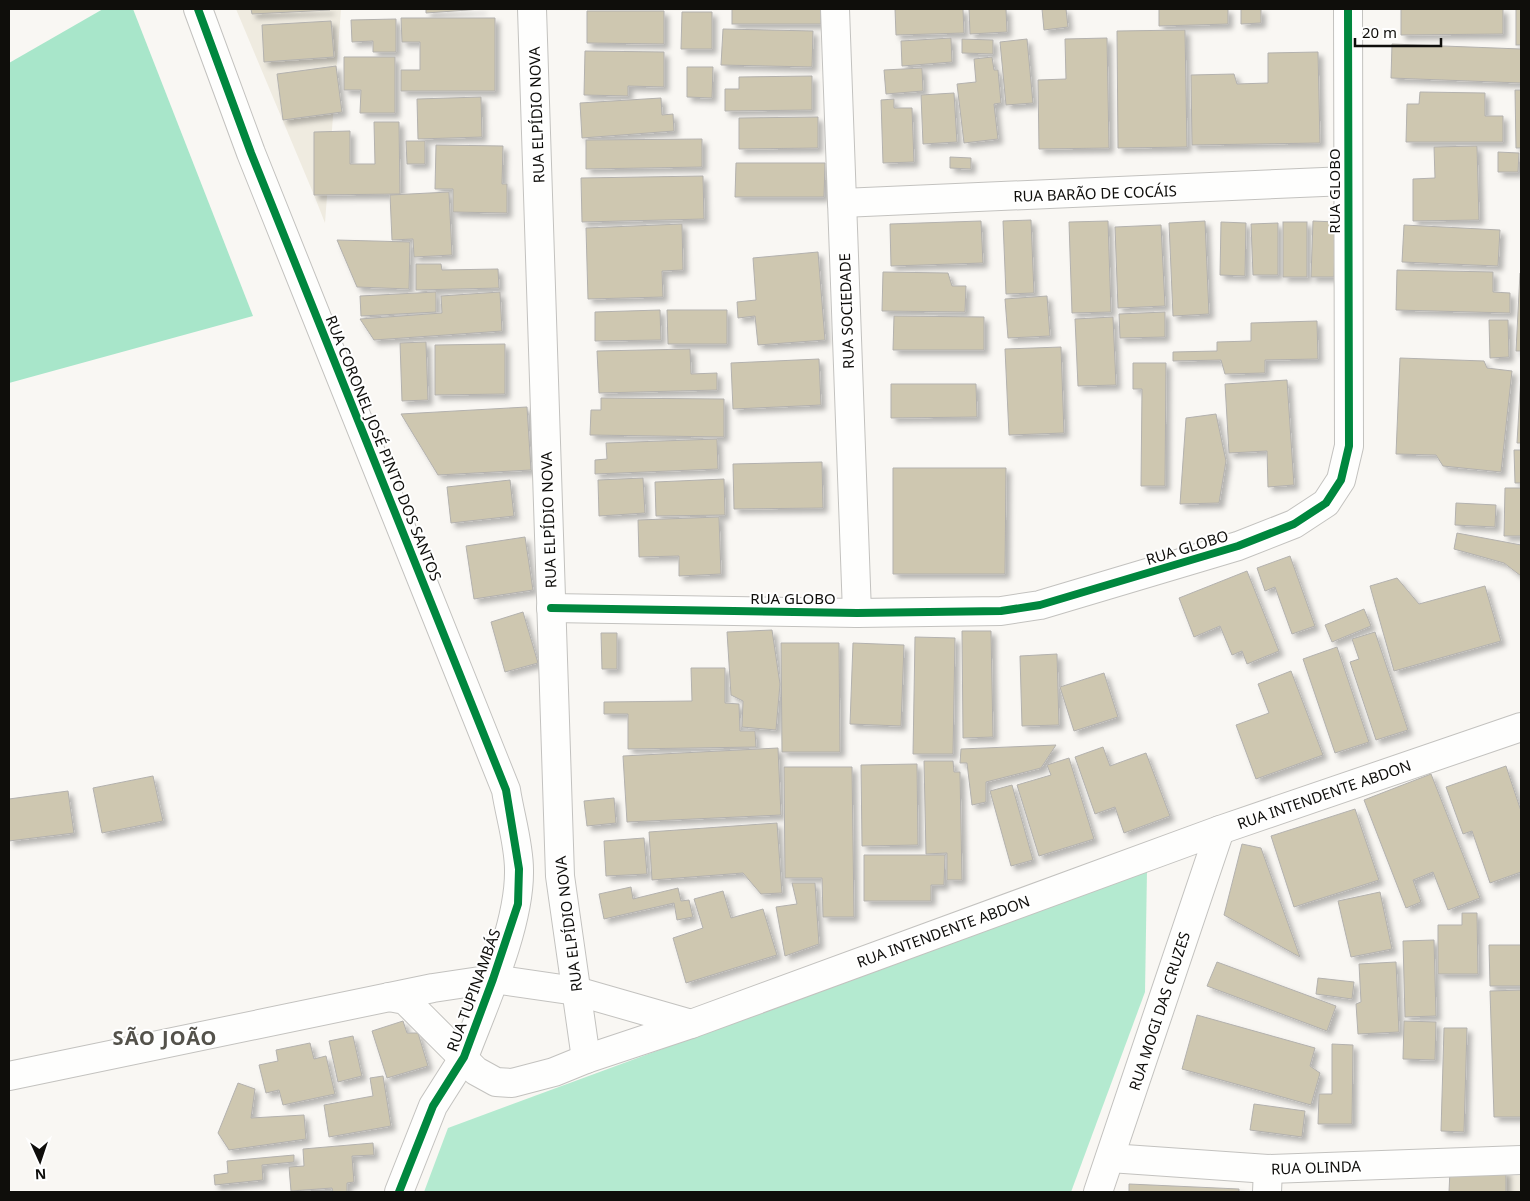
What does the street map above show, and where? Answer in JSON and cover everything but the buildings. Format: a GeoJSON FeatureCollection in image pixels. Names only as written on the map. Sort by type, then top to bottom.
{"type":"FeatureCollection","features":[{"type":"Feature","properties":{"kind":"street","name":"RUA CORONEL JOSÉ PINTO DOS SANTOS"},"geometry":{"type":"LineString","coordinates":[[198,9],[255,162],[506,790],[520,868],[518,904]]}},
{"type":"Feature","properties":{"kind":"street","name":"RUA ELPÍDIO NOVA"},"geometry":{"type":"LineString","coordinates":[[532,9],[560,876],[586,1059]]}},
{"type":"Feature","properties":{"kind":"street","name":"RUA SOCIEDADE"},"geometry":{"type":"LineString","coordinates":[[835,9],[857,613]]}},
{"type":"Feature","properties":{"kind":"street","name":"RUA GLOBO"},"geometry":{"type":"LineString","coordinates":[[551,608],[857,613],[1001,611],[1040,605],[1238,546],[1294,524],[1326,503],[1341,480],[1349,446],[1348,9]]}},
{"type":"Feature","properties":{"kind":"street","name":"RUA BARÃO DE COCÁIS"},"geometry":{"type":"LineString","coordinates":[[842,203],[1347,181]]}},
{"type":"Feature","properties":{"kind":"street","name":"RUA INTENDENTE ABDON"},"geometry":{"type":"LineString","coordinates":[[389,997],[405,1000],[476,1071],[496,1082],[512,1083],[554,1072],[586,1059],[691,1024],[1220,830],[1521,727]]}},
{"type":"Feature","properties":{"kind":"street","name":"RUA MOGI DAS CRUZES"},"geometry":{"type":"LineString","coordinates":[[1098,1192],[1220,830]]}},
{"type":"Feature","properties":{"kind":"street","name":"RUA TUPINAMBÁS"},"geometry":{"type":"LineString","coordinates":[[398,1192],[433,1106],[464,1057],[518,904]]}},
{"type":"Feature","properties":{"kind":"street"},"geometry":{"type":"LineString","coordinates":[[9,1076],[389,997],[493,979],[576,991],[691,1024]]}},
{"type":"Feature","properties":{"kind":"street","name":"RUA OLINDA"},"geometry":{"type":"LineString","coordinates":[[1110,1158],[1268,1180],[1521,1160]]}},
{"type":"Feature","properties":{"kind":"shaded area"},"geometry":{"type":"Polygon","coordinates":[[[236,9],[341,9],[325,223],[314,195],[236,9]]]}},
{"type":"Feature","properties":{"kind":"shaded area"},"geometry":{"type":"Polygon","coordinates":[[[1521,1175],[1521,1192],[1496,1192],[1496,1176],[1521,1175]]]}},
{"type":"Feature","properties":{"kind":"green space"},"geometry":{"type":"Polygon","coordinates":[[[103,9],[133,9],[253,316],[9,383],[9,63],[103,9]]]}},
{"type":"Feature","properties":{"kind":"green space"},"geometry":{"type":"Polygon","coordinates":[[[1147,870],[1145,992],[1071,1192],[424,1192],[448,1128],[1147,870]]]}},
{"type":"Feature","properties":{"kind":"cycle path"},"geometry":{"type":"LineString","coordinates":[[198,9],[251,153],[506,790],[519,869],[518,904],[464,1057],[433,1106],[399,1192]]}},
{"type":"Feature","properties":{"kind":"cycle path"},"geometry":{"type":"LineString","coordinates":[[551,608],[857,613],[1001,611],[1040,605],[1238,546],[1294,524],[1326,503],[1341,480],[1349,446],[1348,9]]}},
{"type":"Feature","properties":{"kind":"district","name":"SÃO JOÃO"},"geometry":{"type":"Point","coordinates":[165,1037]}}]}
